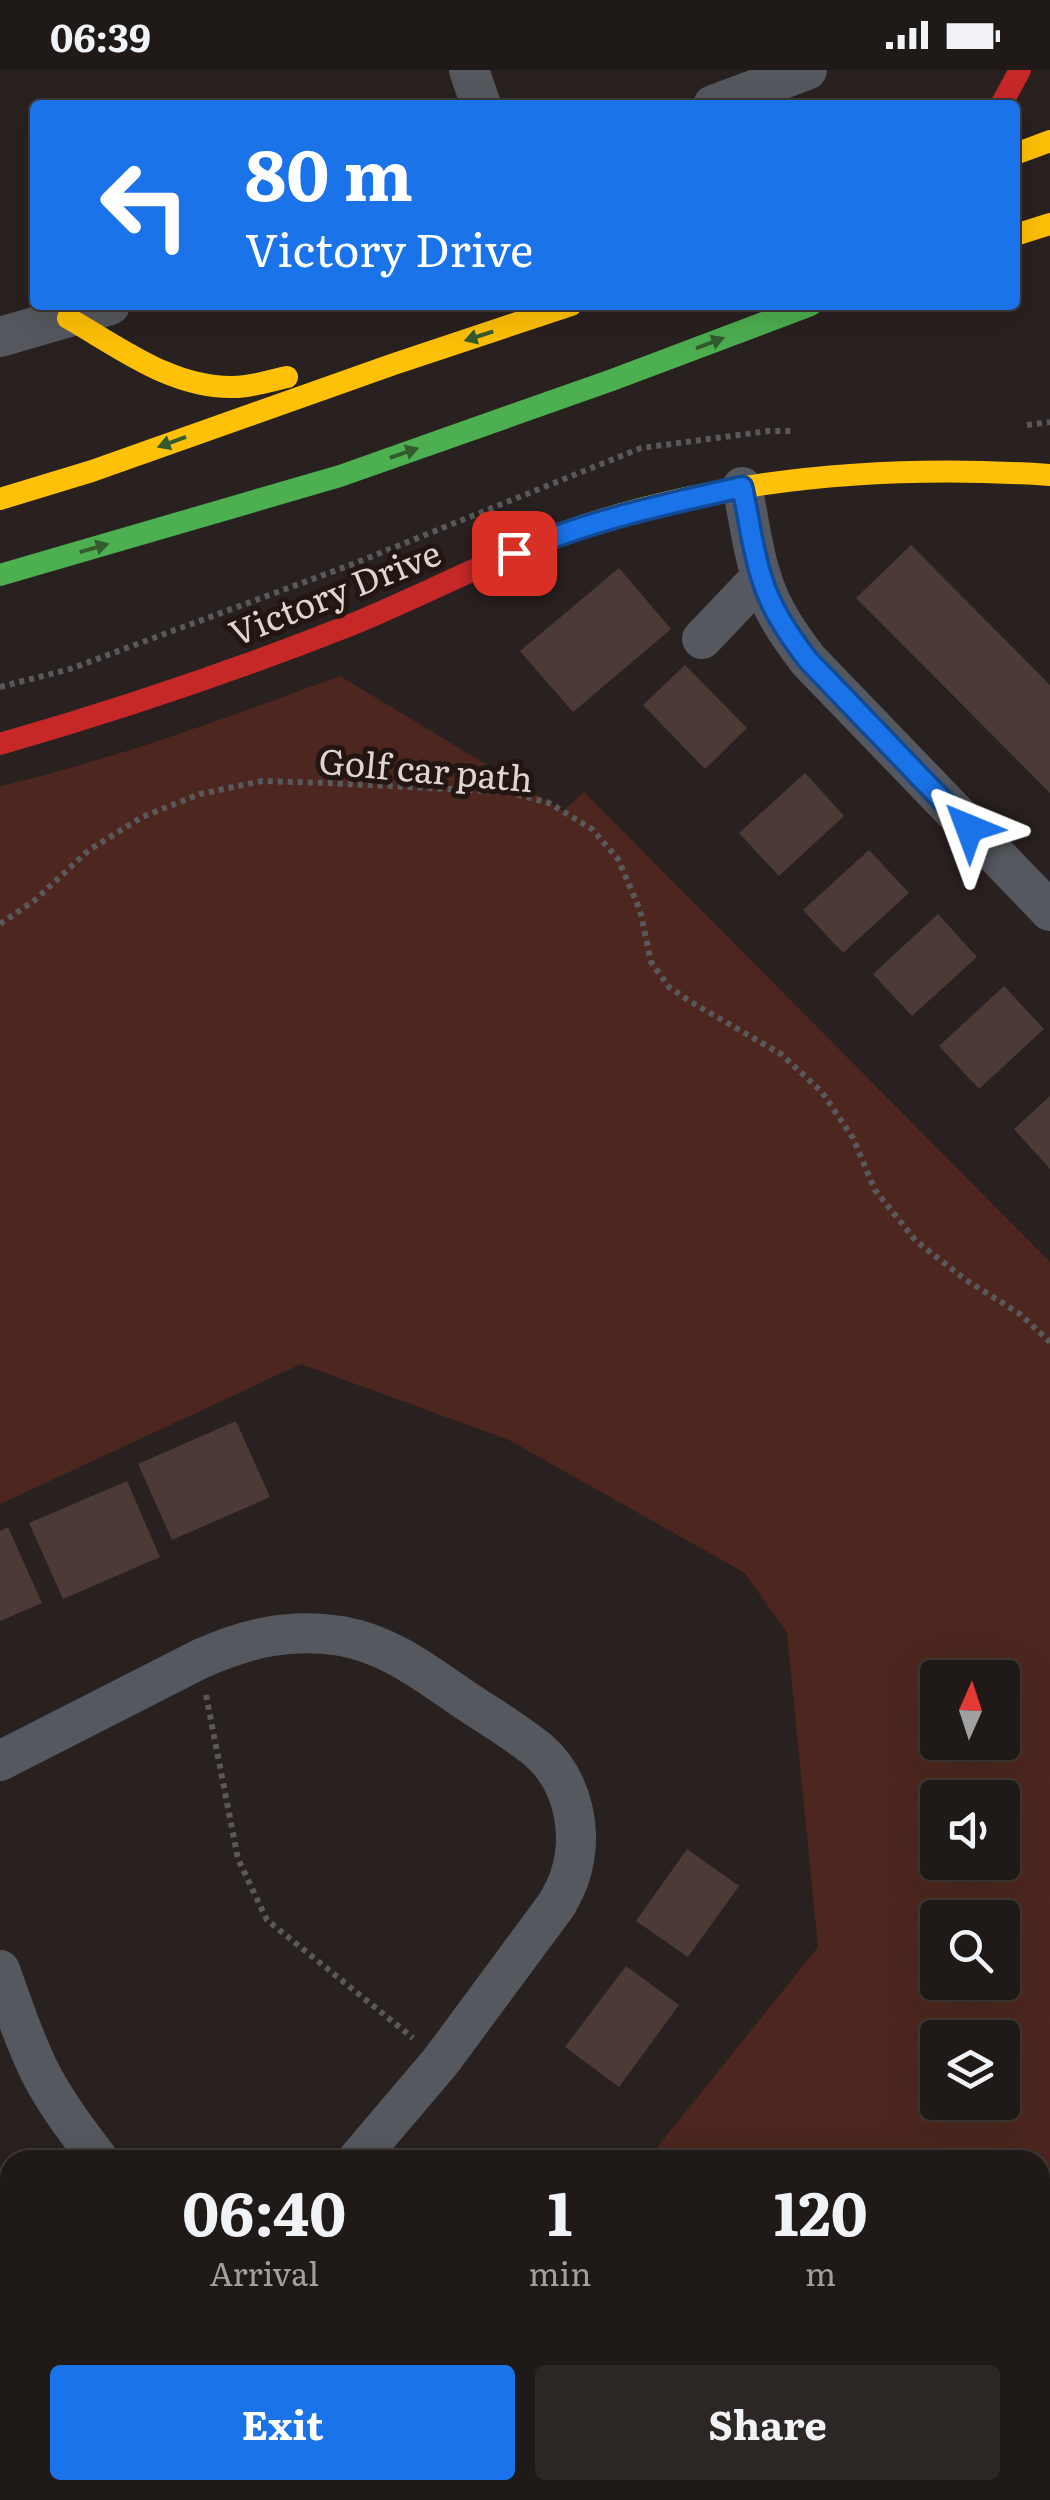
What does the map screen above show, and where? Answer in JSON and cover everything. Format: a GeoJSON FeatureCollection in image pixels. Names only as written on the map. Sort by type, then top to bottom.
{"type":"FeatureCollection","features":[{"type":"Feature","properties":{"kind":"street"},"geometry":{"type":"LineString","coordinates":[[470,70],[479,100]]}},
{"type":"Feature","properties":{"kind":"street"},"geometry":{"type":"LineString","coordinates":[[727,100],[807,70]]}},
{"type":"Feature","properties":{"kind":"street"},"geometry":{"type":"LineString","coordinates":[[1003,100],[1020,70]]}},
{"type":"Feature","properties":{"kind":"street"},"geometry":{"type":"LineString","coordinates":[[1020,152],[1050,141]]}},
{"type":"Feature","properties":{"kind":"street"},"geometry":{"type":"LineString","coordinates":[[1020,233],[1050,224]]}},
{"type":"Feature","properties":{"kind":"street"},"geometry":{"type":"LineString","coordinates":[[0,338],[94,310]]}},
{"type":"Feature","properties":{"kind":"street"},"geometry":{"type":"LineString","coordinates":[[0,498],[557,310]]}},
{"type":"Feature","properties":{"kind":"street"},"geometry":{"type":"LineString","coordinates":[[0,575],[340,476],[798,310]]}},
{"type":"Feature","properties":{"kind":"street"},"geometry":{"type":"LineString","coordinates":[[68,318],[164,372],[209,386],[232,387],[318,370],[394,364]]}},
{"type":"Feature","properties":{"kind":"street","name":"Victory Drive"},"geometry":{"type":"LineString","coordinates":[[0,744],[85,720],[241,667],[394,607],[544,540],[639,510],[742,487],[855,472],[1002,471],[1050,476]]}},
{"type":"Feature","properties":{"kind":"street"},"geometry":{"type":"LineString","coordinates":[[742,487],[761,577],[772,606],[808,660],[1050,911]]}},
{"type":"Feature","properties":{"kind":"street"},"geometry":{"type":"LineString","coordinates":[[702,639],[761,577]]}},
{"type":"Feature","properties":{"kind":"street"},"geometry":{"type":"LineString","coordinates":[[0,1761],[200,1658],[269,1635],[306,1633],[378,1646],[411,1662],[540,1751],[570,1797],[576,1824],[576,1852],[570,1879],[557,1904],[441,2061],[366,2150]]}},
{"type":"Feature","properties":{"kind":"street"},"geometry":{"type":"LineString","coordinates":[[0,1970],[40,2073],[92,2150]]}},
{"type":"Feature","properties":{"kind":"path","name":"Golf car path"},"geometry":{"type":"LineString","coordinates":[[0,924],[35,900],[89,850],[142,817],[200,794],[262,782],[327,782],[508,792],[549,803],[592,829],[618,860],[640,910],[651,962],[669,987],[781,1054],[822,1092],[853,1138],[874,1190],[916,1241],[966,1280],[1020,1314],[1050,1342]]}},
{"type":"Feature","properties":{"kind":"path"},"geometry":{"type":"LineString","coordinates":[[200,1658],[238,1859],[267,1920],[441,2061]]}},
{"type":"Feature","properties":{"kind":"shaded area"},"geometry":{"type":"Polygon","coordinates":[[[340,676],[563,811],[584,792],[1050,1262],[1050,2150],[655,2150],[818,1947],[787,1633],[745,1573],[509,1440],[301,1364],[0,1504],[0,786],[129,750],[340,676]]]}},
{"type":"Feature","properties":{"kind":"building"},"geometry":{"type":"Polygon","coordinates":[[[911,545],[1050,685],[1050,793],[856,598],[911,545]]]}},
{"type":"Feature","properties":{"kind":"building"},"geometry":{"type":"Polygon","coordinates":[[[619,568],[671,629],[573,712],[520,651],[619,568]]]}},
{"type":"Feature","properties":{"kind":"building"},"geometry":{"type":"Polygon","coordinates":[[[685,665],[747,728],[705,769],[643,705],[685,665]]]}},
{"type":"Feature","properties":{"kind":"building"},"geometry":{"type":"Polygon","coordinates":[[[805,773],[844,816],[779,876],[739,833],[805,773]]]}},
{"type":"Feature","properties":{"kind":"building"},"geometry":{"type":"Polygon","coordinates":[[[869,850],[909,893],[843,953],[803,910],[869,850]]]}},
{"type":"Feature","properties":{"kind":"building"},"geometry":{"type":"Polygon","coordinates":[[[938,914],[977,957],[912,1016],[873,974],[938,914]]]}},
{"type":"Feature","properties":{"kind":"building"},"geometry":{"type":"Polygon","coordinates":[[[1004,986],[1044,1029],[979,1089],[939,1046],[1004,986]]]}},
{"type":"Feature","properties":{"kind":"building"},"geometry":{"type":"Polygon","coordinates":[[[1050,1096],[1050,1169],[1014,1129],[1050,1096]]]}},
{"type":"Feature","properties":{"kind":"building"},"geometry":{"type":"Polygon","coordinates":[[[236,1421],[270,1497],[172,1540],[138,1464],[236,1421]]]}},
{"type":"Feature","properties":{"kind":"building"},"geometry":{"type":"Polygon","coordinates":[[[127,1481],[160,1557],[63,1599],[29,1523],[127,1481]]]}},
{"type":"Feature","properties":{"kind":"building"},"geometry":{"type":"Polygon","coordinates":[[[8,1527],[42,1603],[0,1621],[0,1531],[8,1527]]]}},
{"type":"Feature","properties":{"kind":"building"},"geometry":{"type":"Polygon","coordinates":[[[687,1849],[739,1886],[688,1957],[636,1921],[687,1849]]]}},
{"type":"Feature","properties":{"kind":"building"},"geometry":{"type":"Polygon","coordinates":[[[626,1966],[679,2005],[619,2087],[565,2047],[626,1966]]]}},
{"type":"Feature","properties":{"kind":"traffic: fast"},"geometry":{"type":"LineString","coordinates":[[0,575],[340,476],[798,310]]}},
{"type":"Feature","properties":{"kind":"traffic: slow"},"geometry":{"type":"LineString","coordinates":[[1020,152],[1050,141]]}},
{"type":"Feature","properties":{"kind":"traffic: slow"},"geometry":{"type":"LineString","coordinates":[[1020,233],[1050,224]]}},
{"type":"Feature","properties":{"kind":"traffic: slow"},"geometry":{"type":"LineString","coordinates":[[0,499],[92,471],[556,310]]}},
{"type":"Feature","properties":{"kind":"traffic: slow"},"geometry":{"type":"LineString","coordinates":[[68,318],[146,364],[188,381],[233,387],[287,377]]}},
{"type":"Feature","properties":{"kind":"traffic: slow"},"geometry":{"type":"LineString","coordinates":[[559,534],[679,500],[802,479],[925,472],[1050,475]]}},
{"type":"Feature","properties":{"kind":"traffic: jam"},"geometry":{"type":"LineString","coordinates":[[1004,100],[1020,70]]}},
{"type":"Feature","properties":{"kind":"traffic: jam"},"geometry":{"type":"LineString","coordinates":[[0,744],[305,643],[559,534]]}},
{"type":"Feature","properties":{"kind":"route"},"geometry":{"type":"LineString","coordinates":[[514,553],[639,510],[742,487],[761,577],[788,633],[808,660],[969,828]]}}]}
